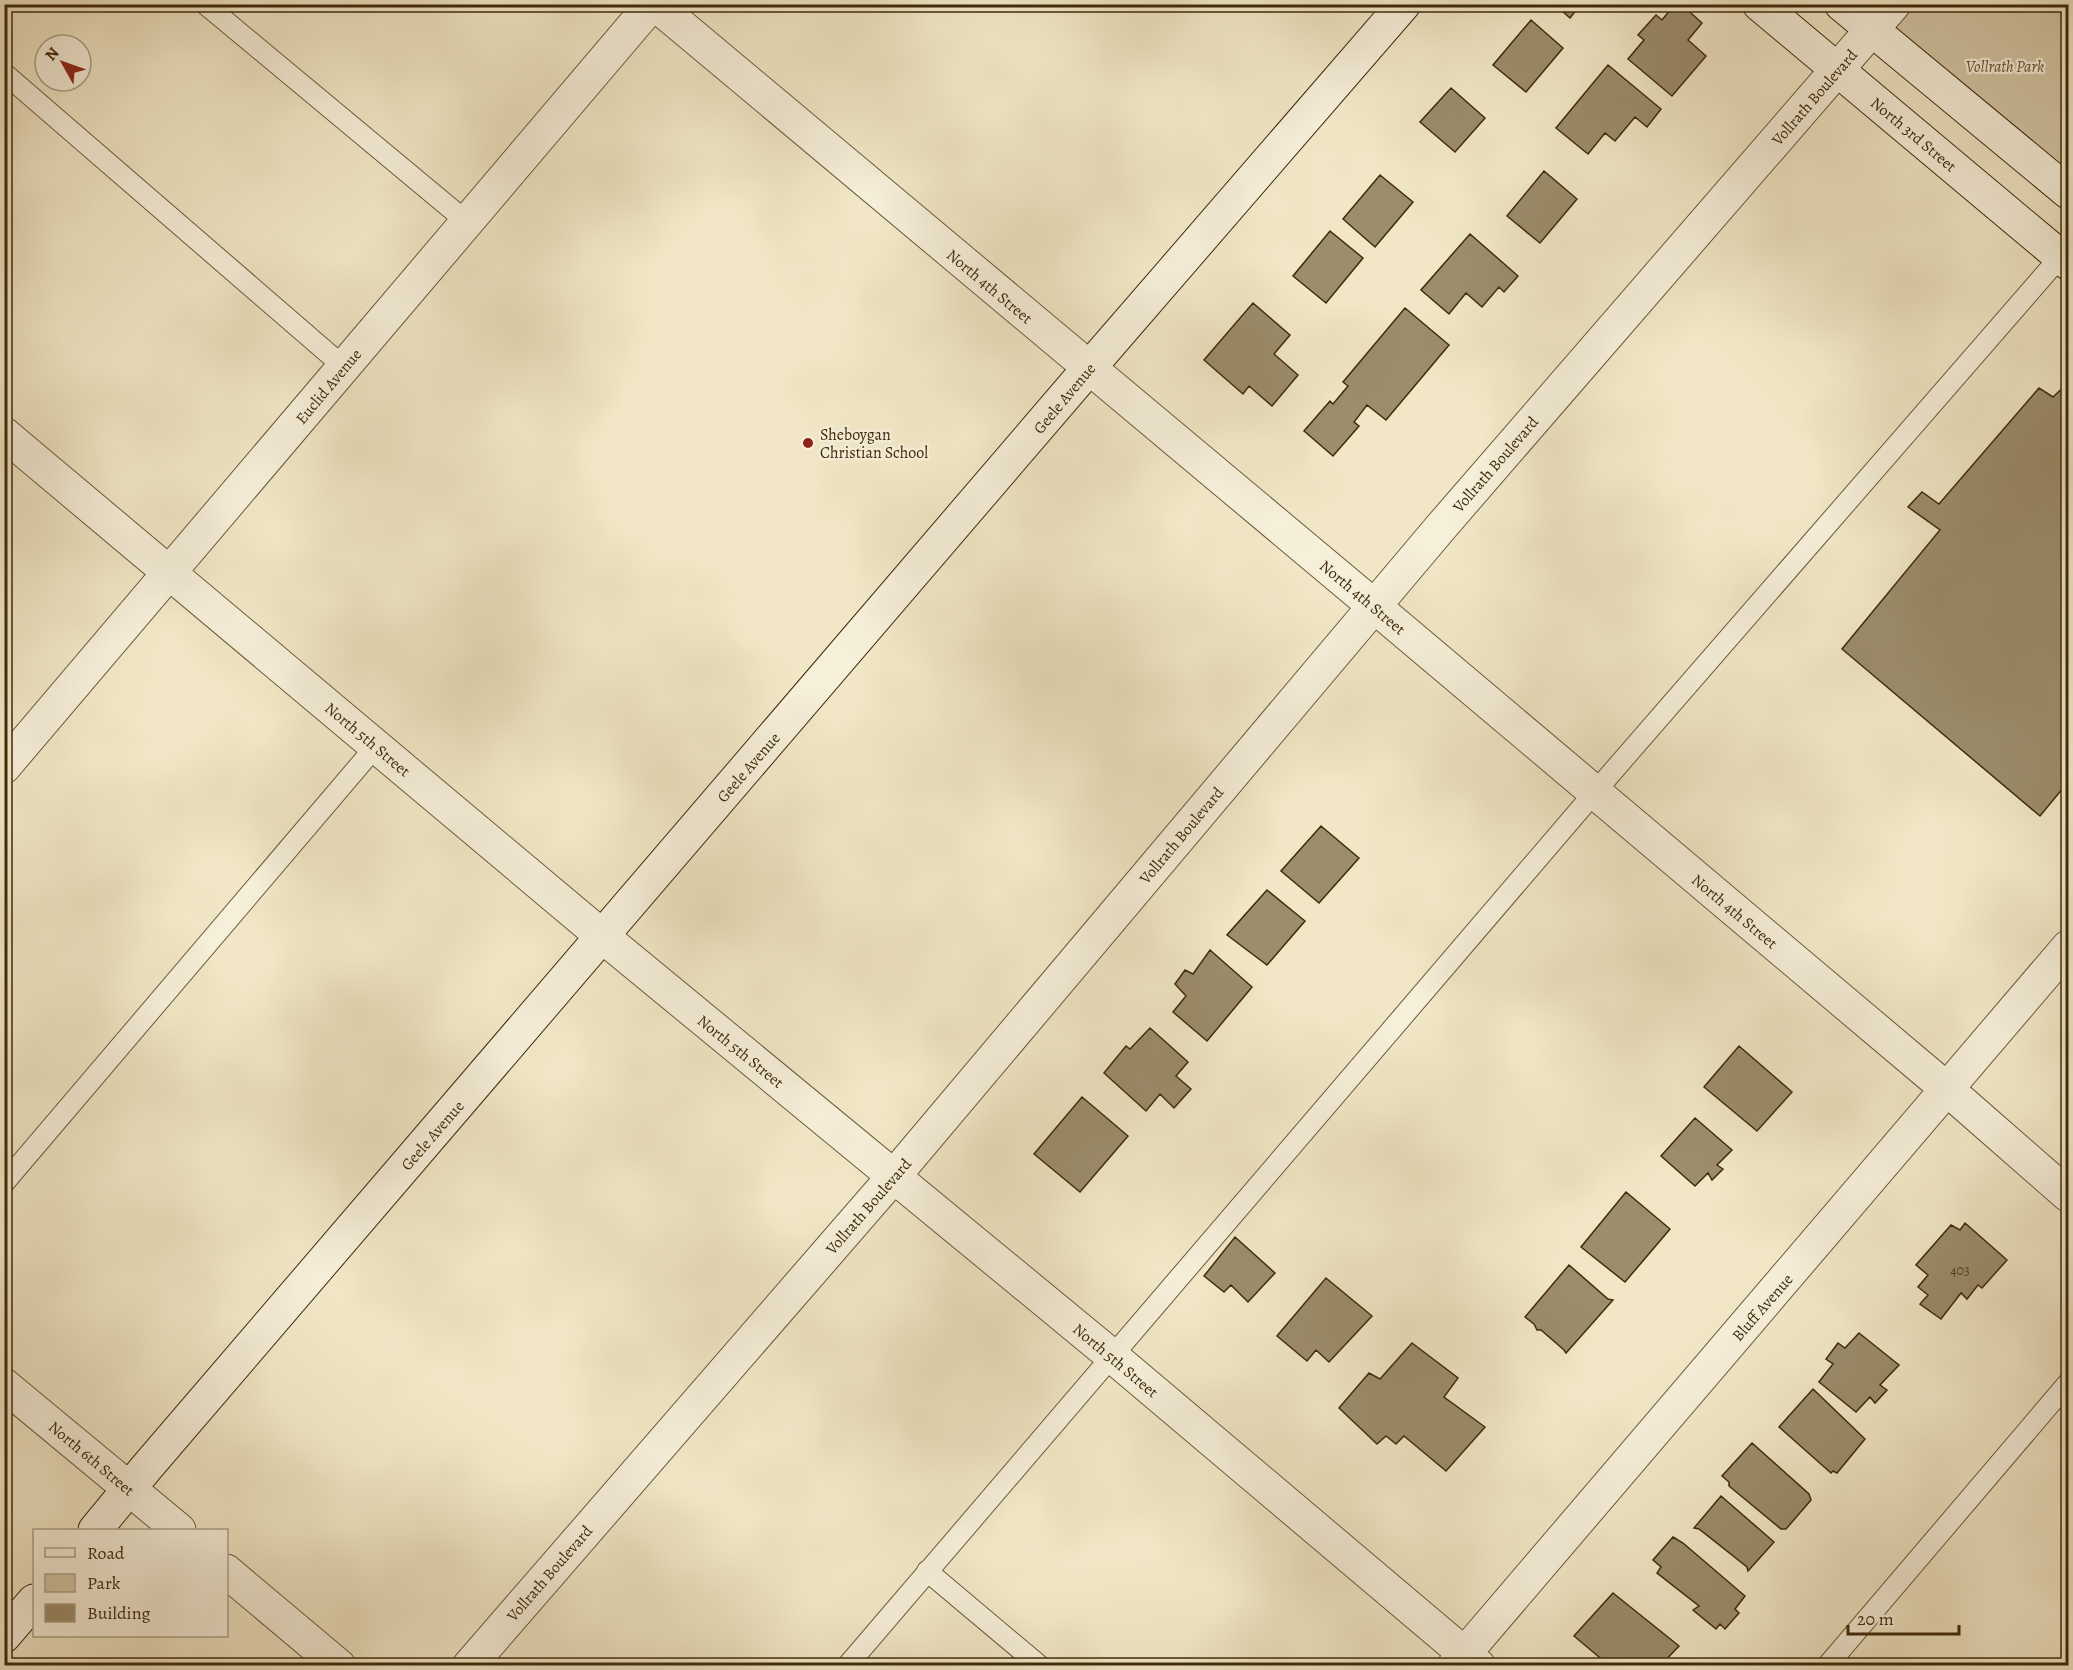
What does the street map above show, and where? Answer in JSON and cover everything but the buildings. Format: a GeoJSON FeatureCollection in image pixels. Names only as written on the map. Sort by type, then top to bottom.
{"type":"FeatureCollection","features":[{"type":"Feature","properties":{"kind":"street","name":"Euclid Avenue"},"geometry":{"type":"LineString","coordinates":[[4,767],[653,4]]}},
{"type":"Feature","properties":{"kind":"street","name":"North 4th Street"},"geometry":{"type":"LineString","coordinates":[[653,4],[1374,606],[1948,1090],[2068,1195]]}},
{"type":"Feature","properties":{"kind":"street","name":"Geele Avenue"},"geometry":{"type":"LineString","coordinates":[[96,1529],[1089,368],[1404,4]]}},
{"type":"Feature","properties":{"kind":"street","name":"North 3rd Street"},"geometry":{"type":"LineString","coordinates":[[1759,4],[2066,255]]}},
{"type":"Feature","properties":{"kind":"street"},"geometry":{"type":"LineString","coordinates":[[1841,4],[2068,192]]}},
{"type":"Feature","properties":{"kind":"street","name":"Vollrath Boulevard"},"geometry":{"type":"LineString","coordinates":[[469,1665],[894,1176],[1374,606],[1894,4]]}},
{"type":"Feature","properties":{"kind":"street","name":"North 5th Street"},"geometry":{"type":"LineString","coordinates":[[4,434],[602,936],[1112,1356],[1466,1662]]}},
{"type":"Feature","properties":{"kind":"street","name":"Bluff Avenue"},"geometry":{"type":"LineString","coordinates":[[1466,1662],[2068,947]]}},
{"type":"Feature","properties":{"kind":"street","name":"North 6th Street"},"geometry":{"type":"LineString","coordinates":[[4,1385],[177,1529]]}},
{"type":"Feature","properties":{"kind":"street"},"geometry":{"type":"LineString","coordinates":[[228,1573],[339,1665]]}},
{"type":"Feature","properties":{"kind":"street"},"geometry":{"type":"LineString","coordinates":[[4,1636],[33,1602]]}},
{"type":"Feature","properties":{"kind":"lane"},"geometry":{"type":"LineString","coordinates":[[205,4],[467,222]]}},
{"type":"Feature","properties":{"kind":"lane"},"geometry":{"type":"LineString","coordinates":[[4,73],[344,367]]}},
{"type":"Feature","properties":{"kind":"lane"},"geometry":{"type":"LineString","coordinates":[[847,1665],[1594,793],[2066,255]]}},
{"type":"Feature","properties":{"kind":"lane"},"geometry":{"type":"LineString","coordinates":[[4,1184],[376,747]]}},
{"type":"Feature","properties":{"kind":"lane"},"geometry":{"type":"LineString","coordinates":[[1827,1665],[2068,1383]]}},
{"type":"Feature","properties":{"kind":"lane"},"geometry":{"type":"LineString","coordinates":[[927,1571],[1041,1665]]}},
{"type":"Feature","properties":{"kind":"green space","name":"Vollrath Park"},"geometry":{"type":"Polygon","coordinates":[[[1894,5],[2068,5],[2068,203],[1872,30],[1894,5]]]}},
{"type":"Feature","properties":{"kind":"place","name":"Sheboygan Christian School"},"geometry":{"type":"Point","coordinates":[808,443]}}]}
